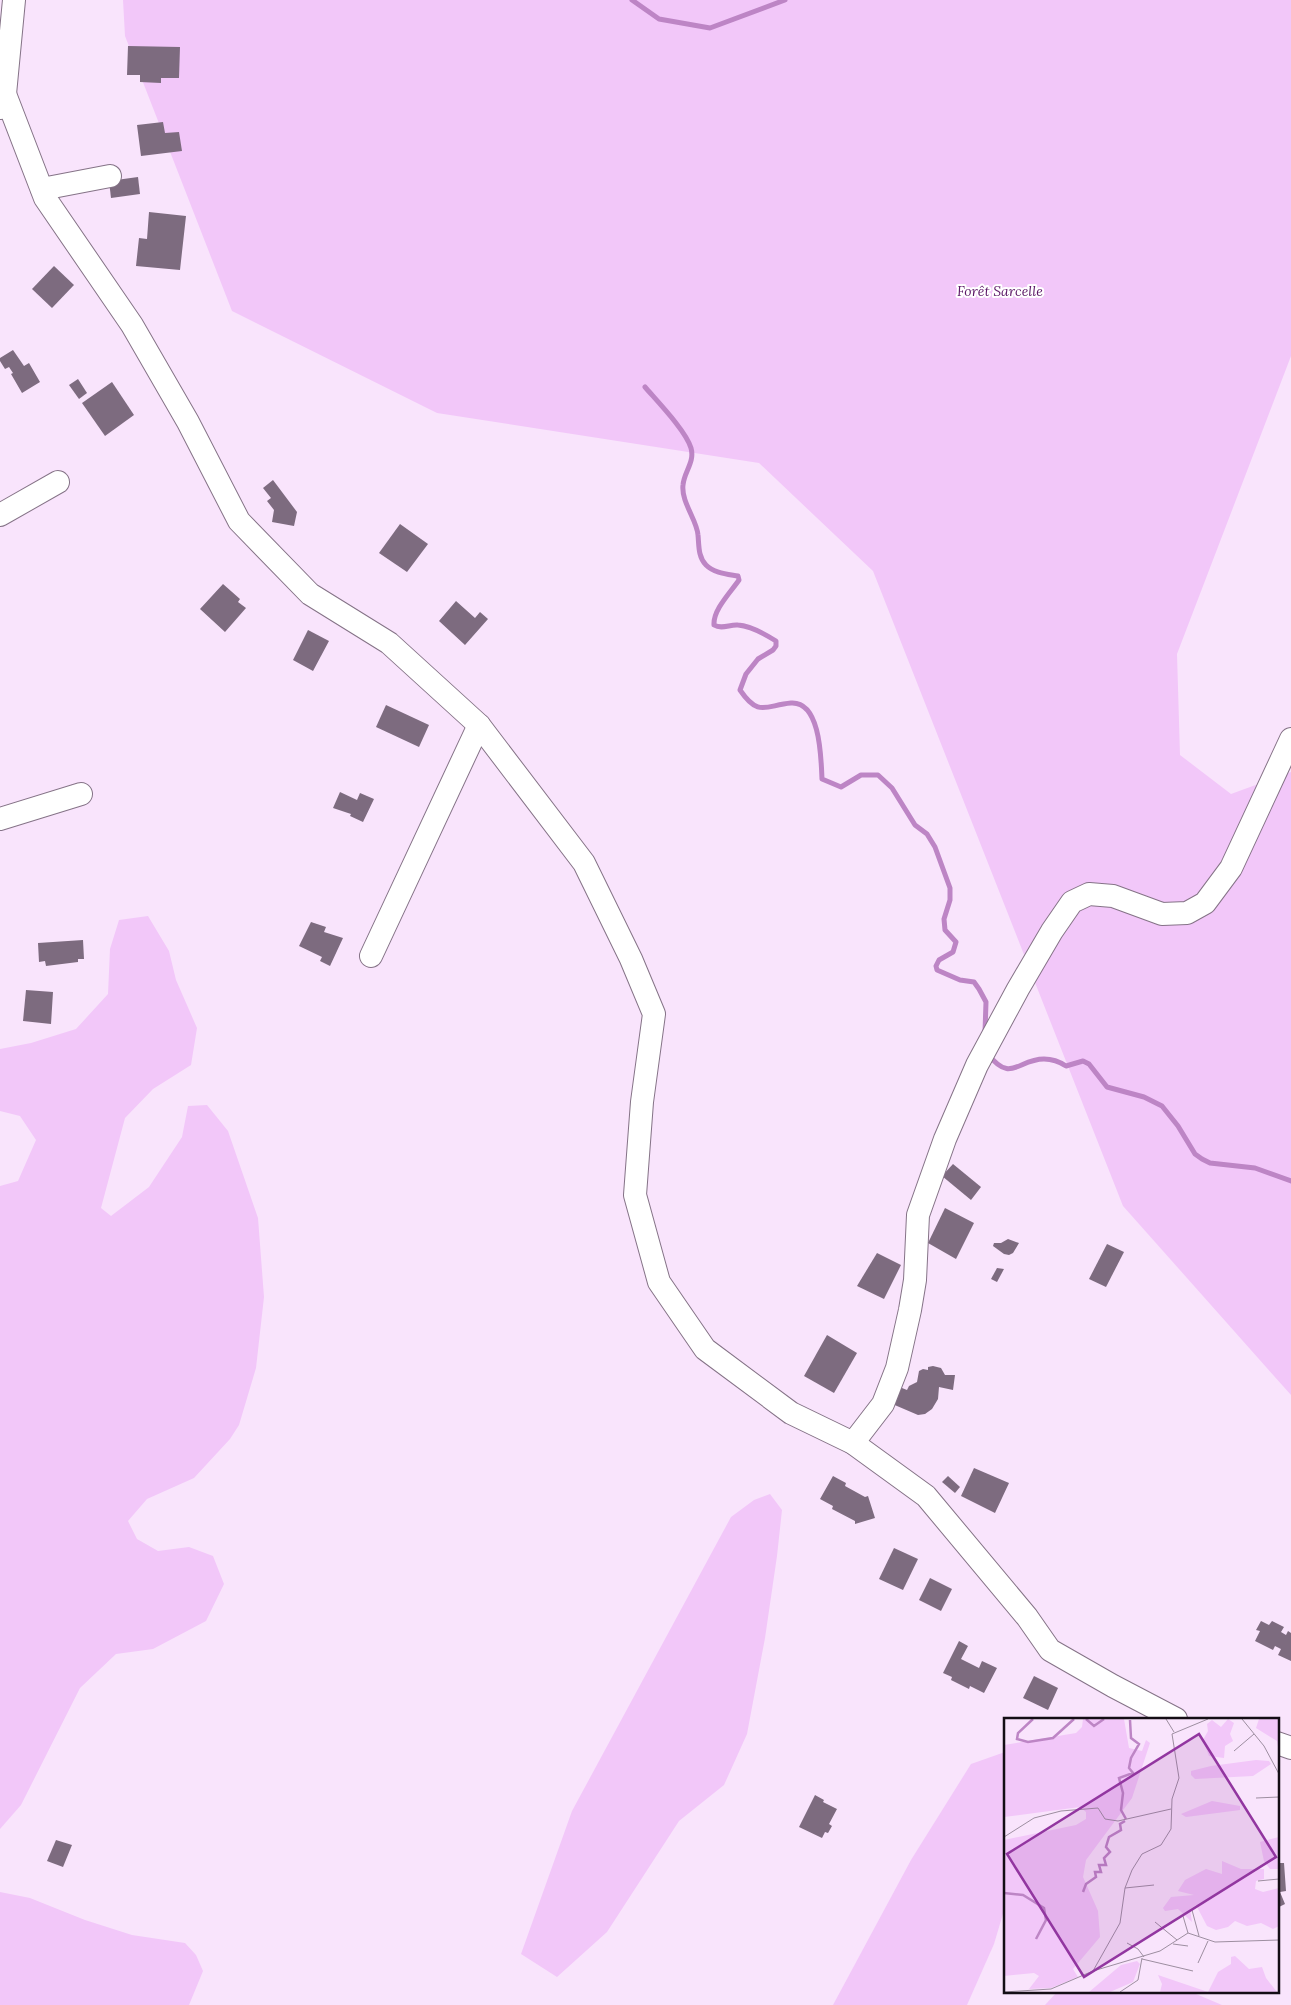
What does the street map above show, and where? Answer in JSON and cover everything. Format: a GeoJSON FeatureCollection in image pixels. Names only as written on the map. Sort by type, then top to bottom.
{"type":"FeatureCollection","features":[{"type":"Feature","properties":{"kind":"street"},"geometry":{"type":"LineString","coordinates":[[14,0],[3,103],[46,198],[132,325],[188,422],[239,521],[310,594],[389,643],[479,725],[584,863],[631,959],[654,1014],[642,1102],[635,1195],[658,1282],[705,1349],[791,1412],[853,1443],[926,1496],[1016,1603],[1050,1650],[1174,1718]]}},
{"type":"Feature","properties":{"kind":"street"},"geometry":{"type":"LineString","coordinates":[[42,189],[110,176]]}},
{"type":"Feature","properties":{"kind":"street"},"geometry":{"type":"LineString","coordinates":[[0,515],[58,482]]}},
{"type":"Feature","properties":{"kind":"street"},"geometry":{"type":"LineString","coordinates":[[371,956],[479,725]]}},
{"type":"Feature","properties":{"kind":"street"},"geometry":{"type":"LineString","coordinates":[[853,1443],[883,1404],[897,1368],[910,1310],[918,1215],[944,1139],[977,1065],[1052,931],[1072,902],[1089,894],[1113,896],[1162,914],[1187,913],[1205,903],[1231,868],[1291,739]]}},
{"type":"Feature","properties":{"kind":"street"},"geometry":{"type":"LineString","coordinates":[[0,819],[81,794]]}},
{"type":"Feature","properties":{"kind":"street"},"geometry":{"type":"LineString","coordinates":[[1278,1743],[1291,1748]]}},
{"type":"Feature","properties":{"kind":"green space","name":"Forêt Sarcelle"},"geometry":{"type":"Polygon","coordinates":[[[123,0],[1291,0],[1291,356],[1177,654],[1180,755],[1231,794],[1291,772],[1291,1395],[1123,1206],[873,571],[759,463],[437,413],[232,311],[125,36],[123,0]]]}},
{"type":"Feature","properties":{"kind":"green space"},"geometry":{"type":"Polygon","coordinates":[[[148,916],[169,951],[176,980],[197,1028],[191,1065],[153,1089],[125,1118],[101,1208],[111,1216],[149,1187],[182,1137],[188,1106],[207,1105],[228,1131],[258,1218],[264,1297],[256,1368],[239,1425],[230,1439],[194,1478],[147,1499],[128,1521],[137,1539],[158,1551],[189,1547],[213,1556],[224,1584],[206,1621],[153,1649],[116,1654],[80,1688],[21,1805],[0,1829],[0,1186],[18,1181],[36,1140],[20,1116],[0,1111],[0,1049],[31,1043],[76,1029],[108,994],[110,949],[119,920],[148,916]]]}},
{"type":"Feature","properties":{"kind":"green space"},"geometry":{"type":"Polygon","coordinates":[[[770,1494],[782,1510],[765,1638],[747,1734],[724,1785],[679,1821],[607,1932],[557,1977],[521,1954],[572,1811],[731,1517],[754,1500],[770,1494]]]}},
{"type":"Feature","properties":{"kind":"green space"},"geometry":{"type":"Polygon","coordinates":[[[1004,1752],[1004,1910],[994,1944],[967,2005],[833,2005],[911,1860],[971,1764],[1004,1752]]]}},
{"type":"Feature","properties":{"kind":"green space"},"geometry":{"type":"Polygon","coordinates":[[[0,1892],[30,1898],[85,1920],[132,1935],[185,1943],[196,1955],[203,1971],[189,2005],[0,2005],[0,1892]]]}},
{"type":"Feature","properties":{"kind":"green space"},"geometry":{"type":"Polygon","coordinates":[[[1057,1992],[1191,1992],[1222,2005],[1045,2005],[1057,1992]]]}},
{"type":"Feature","properties":{"kind":"building"},"geometry":{"type":"Polygon","coordinates":[[[128,46],[180,47],[179,78],[161,78],[161,83],[140,82],[140,75],[127,75],[128,46]]]}},
{"type":"Feature","properties":{"kind":"building"},"geometry":{"type":"Polygon","coordinates":[[[163,122],[165,133],[179,132],[182,151],[141,156],[137,125],[163,122]]]}},
{"type":"Feature","properties":{"kind":"building"},"geometry":{"type":"Polygon","coordinates":[[[138,177],[140,194],[111,198],[109,181],[138,177]]]}},
{"type":"Feature","properties":{"kind":"building"},"geometry":{"type":"Polygon","coordinates":[[[149,212],[186,216],[180,270],[136,266],[139,238],[147,239],[149,212]]]}},
{"type":"Feature","properties":{"kind":"building"},"geometry":{"type":"Polygon","coordinates":[[[54,266],[74,285],[52,308],[32,289],[54,266]]]}},
{"type":"Feature","properties":{"kind":"building"},"geometry":{"type":"Polygon","coordinates":[[[13,350],[24,366],[29,363],[40,382],[22,393],[9,367],[5,369],[0,361],[0,358],[13,350]]]}},
{"type":"Feature","properties":{"kind":"building"},"geometry":{"type":"Polygon","coordinates":[[[78,379],[87,393],[79,399],[69,385],[78,379]]]}},
{"type":"Feature","properties":{"kind":"building"},"geometry":{"type":"Polygon","coordinates":[[[112,382],[134,415],[105,436],[82,403],[112,382]]]}},
{"type":"Feature","properties":{"kind":"building"},"geometry":{"type":"Polygon","coordinates":[[[273,480],[297,512],[294,526],[272,522],[274,510],[267,501],[271,498],[263,488],[273,480]]]}},
{"type":"Feature","properties":{"kind":"building"},"geometry":{"type":"Polygon","coordinates":[[[400,524],[428,544],[407,572],[379,553],[400,524]]]}},
{"type":"Feature","properties":{"kind":"building"},"geometry":{"type":"Polygon","coordinates":[[[223,584],[240,599],[238,602],[246,608],[225,632],[200,609],[223,584]]]}},
{"type":"Feature","properties":{"kind":"building"},"geometry":{"type":"Polygon","coordinates":[[[456,601],[475,618],[480,612],[488,619],[465,645],[439,621],[456,601]]]}},
{"type":"Feature","properties":{"kind":"building"},"geometry":{"type":"Polygon","coordinates":[[[308,630],[329,641],[313,671],[293,660],[308,630]]]}},
{"type":"Feature","properties":{"kind":"building"},"geometry":{"type":"Polygon","coordinates":[[[386,705],[429,725],[419,747],[376,727],[386,705]]]}},
{"type":"Feature","properties":{"kind":"building"},"geometry":{"type":"Polygon","coordinates":[[[340,792],[357,800],[360,793],[374,799],[363,822],[350,816],[351,814],[333,808],[340,792]]]}},
{"type":"Feature","properties":{"kind":"building"},"geometry":{"type":"Polygon","coordinates":[[[311,922],[326,927],[324,932],[343,938],[330,966],[320,961],[322,957],[299,946],[311,922]]]}},
{"type":"Feature","properties":{"kind":"building"},"geometry":{"type":"Polygon","coordinates":[[[83,940],[84,959],[78,959],[78,962],[46,966],[45,961],[39,962],[38,943],[83,940]]]}},
{"type":"Feature","properties":{"kind":"building"},"geometry":{"type":"Polygon","coordinates":[[[26,990],[53,992],[51,1024],[23,1021],[26,990]]]}},
{"type":"Feature","properties":{"kind":"building"},"geometry":{"type":"Polygon","coordinates":[[[953,1164],[981,1187],[971,1200],[942,1176],[953,1164]]]}},
{"type":"Feature","properties":{"kind":"building"},"geometry":{"type":"Polygon","coordinates":[[[945,1208],[974,1223],[956,1259],[928,1243],[945,1208]]]}},
{"type":"Feature","properties":{"kind":"building"},"geometry":{"type":"Polygon","coordinates":[[[1008,1239],[1019,1243],[1013,1253],[1009,1255],[1004,1254],[993,1246],[994,1243],[1001,1243],[1008,1239]]]}},
{"type":"Feature","properties":{"kind":"building"},"geometry":{"type":"Polygon","coordinates":[[[1107,1244],[1124,1252],[1106,1287],[1089,1279],[1107,1244]]]}},
{"type":"Feature","properties":{"kind":"building"},"geometry":{"type":"Polygon","coordinates":[[[877,1253],[901,1265],[884,1299],[857,1286],[877,1253]]]}},
{"type":"Feature","properties":{"kind":"building"},"geometry":{"type":"Polygon","coordinates":[[[997,1268],[1004,1269],[997,1282],[991,1279],[997,1268]]]}},
{"type":"Feature","properties":{"kind":"building"},"geometry":{"type":"Polygon","coordinates":[[[827,1335],[857,1353],[834,1393],[804,1376],[827,1335]]]}},
{"type":"Feature","properties":{"kind":"building"},"geometry":{"type":"Polygon","coordinates":[[[928,1367],[941,1368],[945,1375],[955,1375],[953,1390],[939,1387],[938,1399],[932,1409],[925,1414],[918,1415],[890,1403],[899,1389],[907,1390],[909,1386],[917,1382],[919,1371],[923,1369],[928,1370],[928,1367]]]}},
{"type":"Feature","properties":{"kind":"building"},"geometry":{"type":"Polygon","coordinates":[[[974,1468],[1009,1483],[995,1513],[961,1496],[974,1468]]]}},
{"type":"Feature","properties":{"kind":"building"},"geometry":{"type":"Polygon","coordinates":[[[833,1476],[846,1483],[845,1486],[865,1497],[868,1496],[875,1518],[855,1524],[855,1521],[832,1509],[833,1506],[820,1499],[833,1476]]]}},
{"type":"Feature","properties":{"kind":"building"},"geometry":{"type":"Polygon","coordinates":[[[948,1476],[960,1487],[955,1493],[942,1482],[948,1476]]]}},
{"type":"Feature","properties":{"kind":"building"},"geometry":{"type":"Polygon","coordinates":[[[894,1548],[918,1559],[903,1590],[879,1579],[894,1548]]]}},
{"type":"Feature","properties":{"kind":"building"},"geometry":{"type":"Polygon","coordinates":[[[930,1578],[952,1589],[941,1611],[919,1600],[930,1578]]]}},
{"type":"Feature","properties":{"kind":"building"},"geometry":{"type":"Polygon","coordinates":[[[1261,1621],[1269,1625],[1272,1621],[1284,1627],[1281,1632],[1286,1635],[1288,1631],[1291,1633],[1291,1661],[1278,1655],[1281,1649],[1275,1646],[1273,1650],[1255,1641],[1260,1631],[1256,1630],[1261,1621]]]}},
{"type":"Feature","properties":{"kind":"building"},"geometry":{"type":"Polygon","coordinates":[[[959,1641],[968,1646],[961,1659],[979,1668],[982,1661],[997,1668],[984,1693],[970,1686],[969,1689],[951,1680],[952,1677],[943,1673],[959,1641]]]}},
{"type":"Feature","properties":{"kind":"building"},"geometry":{"type":"Polygon","coordinates":[[[1034,1676],[1058,1688],[1048,1710],[1023,1698],[1034,1676]]]}},
{"type":"Feature","properties":{"kind":"building"},"geometry":{"type":"Polygon","coordinates":[[[815,1795],[824,1800],[823,1802],[837,1809],[829,1824],[832,1826],[828,1833],[825,1832],[822,1838],[799,1827],[815,1795]]]}},
{"type":"Feature","properties":{"kind":"building"},"geometry":{"type":"Polygon","coordinates":[[[56,1840],[72,1845],[63,1867],[47,1861],[56,1840]]]}},
{"type":"Feature","properties":{"kind":"building"},"geometry":{"type":"Polygon","coordinates":[[[1278,1863],[1284,1863],[1286,1891],[1280,1892],[1285,1904],[1278,1908],[1278,1863]]]}},
{"type":"Feature","properties":{"kind":"waterway"},"geometry":{"type":"LineString","coordinates":[[632,0],[659,19],[710,28],[785,0]]}},
{"type":"Feature","properties":{"kind":"waterway"},"geometry":{"type":"LineString","coordinates":[[645,387],[678,425],[691,448],[692,458],[684,480],[683,491],[697,529],[699,551],[703,562],[713,570],[738,576],[739,580],[716,613],[714,625],[720,627],[735,625],[748,627],[776,641],[776,646],[773,650],[758,659],[746,674],[740,690],[752,704],[758,707],[763,708],[791,703],[801,705],[808,711],[814,721],[820,746],[822,779],[841,787],[861,775],[878,775],[892,788],[915,825],[927,834],[935,847],[950,888],[950,900],[944,919],[945,930],[956,942],[953,952],[939,960],[936,966],[937,970],[960,980],[974,982],[986,1002],[985,1032]]}},
{"type":"Feature","properties":{"kind":"waterway"},"geometry":{"type":"LineString","coordinates":[[988,1054],[996,1063],[1009,1069],[1028,1062],[1044,1059],[1056,1061],[1066,1066],[1083,1061],[1089,1064],[1107,1087],[1144,1097],[1162,1106],[1178,1126],[1195,1154],[1202,1159],[1210,1163],[1255,1168],[1291,1181]]}}]}
